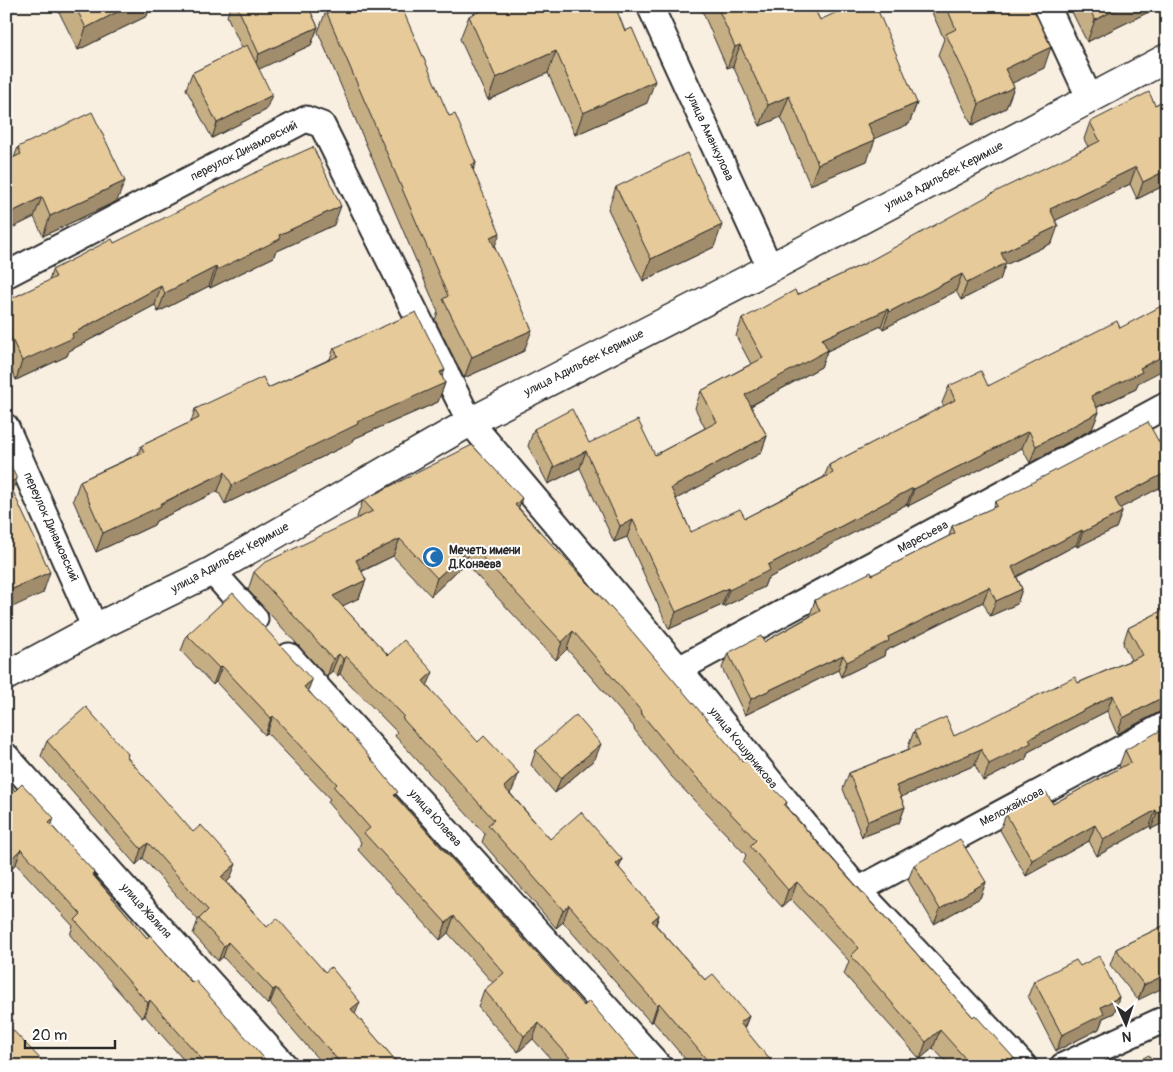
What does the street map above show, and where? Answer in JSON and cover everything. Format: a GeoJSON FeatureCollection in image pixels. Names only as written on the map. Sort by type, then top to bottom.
{"type":"FeatureCollection","features":[{"type":"Feature","properties":{"kind":"street","name":"улица Аманкулова"},"geometry":{"type":"LineString","coordinates":[[650,6],[770,268]]}},
{"type":"Feature","properties":{"kind":"street"},"geometry":{"type":"LineString","coordinates":[[1047,6],[1090,99]]}},
{"type":"Feature","properties":{"kind":"street","name":"улица Адильбек Керимше"},"geometry":{"type":"LineString","coordinates":[[6,676],[95,628],[212,570],[470,422],[770,268],[1167,58]]}},
{"type":"Feature","properties":{"kind":"street","name":"переулок Динамовский"},"geometry":{"type":"LineString","coordinates":[[6,275],[306,119],[322,125],[470,422]]}},
{"type":"Feature","properties":{"kind":"street","name":"Маресьева"},"geometry":{"type":"LineString","coordinates":[[678,668],[1167,405]]}},
{"type":"Feature","properties":{"kind":"street","name":"улица Кошурникова"},"geometry":{"type":"LineString","coordinates":[[470,422],[678,668],[858,890],[1024,1066]]}},
{"type":"Feature","properties":{"kind":"street","name":"переулок Динамовский"},"geometry":{"type":"LineString","coordinates":[[6,427],[95,628]]}},
{"type":"Feature","properties":{"kind":"street","name":"улица Юлаева"},"geometry":{"type":"LineString","coordinates":[[212,570],[659,1066]]}},
{"type":"Feature","properties":{"kind":"street","name":"Меложайкова"},"geometry":{"type":"LineString","coordinates":[[858,890],[1167,724]]}},
{"type":"Feature","properties":{"kind":"street","name":"улица Жалиля"},"geometry":{"type":"LineString","coordinates":[[6,756],[285,1066]]}},
{"type":"Feature","properties":{"kind":"street"},"geometry":{"type":"LineString","coordinates":[[1063,1066],[1167,1018]]}},
{"type":"Feature","properties":{"kind":"building"},"geometry":{"type":"Polygon","coordinates":[[[75,6],[129,6],[86,28],[75,6]]]}},
{"type":"Feature","properties":{"kind":"building"},"geometry":{"type":"Polygon","coordinates":[[[237,6],[308,6],[318,27],[259,54],[237,6]]]}},
{"type":"Feature","properties":{"kind":"building"},"geometry":{"type":"Polygon","coordinates":[[[337,6],[401,6],[449,116],[455,114],[476,163],[471,165],[500,233],[490,237],[532,330],[472,357],[443,299],[448,296],[326,11],[337,6]]]}},
{"type":"Feature","properties":{"kind":"building"},"geometry":{"type":"Polygon","coordinates":[[[491,6],[615,6],[625,31],[632,28],[655,81],[583,113],[556,51],[496,78],[469,16],[491,6]]]}},
{"type":"Feature","properties":{"kind":"building"},"geometry":{"type":"Polygon","coordinates":[[[717,6],[813,6],[820,20],[850,6],[876,6],[917,103],[868,124],[875,140],[818,164],[789,96],[768,105],[740,45],[735,47],[717,6]]]}},
{"type":"Feature","properties":{"kind":"building"},"geometry":{"type":"Polygon","coordinates":[[[946,6],[1032,6],[1051,47],[1005,69],[1014,87],[979,104],[946,34],[956,29],[946,6]]]}},
{"type":"Feature","properties":{"kind":"building"},"geometry":{"type":"Polygon","coordinates":[[[1088,6],[1123,6],[1095,20],[1088,6]]]}},
{"type":"Feature","properties":{"kind":"building"},"geometry":{"type":"Polygon","coordinates":[[[247,45],[272,95],[217,123],[192,73],[247,45]]]}},
{"type":"Feature","properties":{"kind":"building"},"geometry":{"type":"Polygon","coordinates":[[[1149,92],[1155,105],[1167,99],[1167,170],[1143,182],[1136,167],[1050,209],[1058,226],[1001,253],[1006,263],[967,283],[962,274],[889,312],[888,309],[822,339],[828,350],[745,395],[767,436],[671,488],[691,532],[740,509],[745,518],[833,473],[829,465],[955,400],[949,386],[981,371],[988,386],[1117,321],[1120,328],[1167,303],[1167,354],[1140,368],[1142,372],[1091,396],[1099,412],[1036,446],[1029,431],[913,488],[768,565],[770,570],[729,590],[728,588],[676,612],[633,520],[620,526],[586,451],[554,467],[534,429],[572,409],[589,443],[638,420],[655,455],[717,422],[701,391],[763,358],[742,319],[795,290],[797,295],[864,264],[997,191],[1100,141],[1090,122],[1149,92]]]}},
{"type":"Feature","properties":{"kind":"building"},"geometry":{"type":"Polygon","coordinates":[[[92,112],[125,181],[50,216],[42,197],[6,215],[6,161],[21,154],[18,147],[92,112]]]}},
{"type":"Feature","properties":{"kind":"building"},"geometry":{"type":"Polygon","coordinates":[[[313,147],[341,206],[279,235],[280,239],[217,270],[216,267],[165,293],[161,286],[72,334],[73,338],[22,361],[6,326],[6,301],[56,277],[52,270],[112,239],[114,243],[250,175],[313,147]]]}},
{"type":"Feature","properties":{"kind":"building"},"geometry":{"type":"Polygon","coordinates":[[[687,153],[722,225],[651,259],[616,187],[687,153]]]}},
{"type":"Feature","properties":{"kind":"building"},"geometry":{"type":"Polygon","coordinates":[[[416,312],[445,370],[440,372],[445,383],[357,422],[358,424],[232,485],[225,472],[160,504],[161,506],[103,533],[80,481],[144,452],[141,446],[199,418],[195,409],[263,377],[268,388],[338,356],[334,348],[416,312]]]}},
{"type":"Feature","properties":{"kind":"building"},"geometry":{"type":"Polygon","coordinates":[[[1148,422],[1167,457],[1167,472],[1115,499],[1122,512],[1083,532],[1082,530],[1012,567],[1022,589],[996,601],[989,587],[888,637],[889,641],[847,662],[843,655],[751,699],[728,653],[761,636],[764,642],[820,611],[815,600],[871,572],[872,575],[955,533],[952,526],[997,506],[995,502],[1148,422]]]}},
{"type":"Feature","properties":{"kind":"building"},"geometry":{"type":"Polygon","coordinates":[[[472,445],[522,498],[515,505],[625,623],[743,762],[746,760],[787,802],[784,805],[973,1017],[975,1015],[1021,1066],[972,1066],[940,1030],[926,1042],[851,956],[859,948],[797,882],[788,890],[750,846],[756,840],[678,758],[573,631],[562,642],[472,546],[437,578],[400,539],[356,560],[366,580],[333,596],[388,655],[404,640],[433,672],[423,681],[478,742],[484,736],[519,773],[504,787],[550,839],[581,812],[622,859],[616,864],[659,915],[652,921],[705,980],[713,974],[749,1016],[740,1023],[775,1066],[712,1066],[659,1003],[657,1005],[569,905],[563,910],[488,825],[494,820],[402,718],[404,716],[346,656],[343,659],[339,654],[333,659],[254,572],[264,563],[373,511],[363,500],[472,445]]]}},
{"type":"Feature","properties":{"kind":"building"},"geometry":{"type":"Polygon","coordinates":[[[6,456],[17,479],[9,483],[50,572],[6,592],[6,456]]]}},
{"type":"Feature","properties":{"kind":"building"},"geometry":{"type":"Polygon","coordinates":[[[233,593],[312,680],[304,687],[353,737],[398,792],[394,795],[584,1006],[589,1001],[644,1066],[577,1066],[539,1023],[524,1036],[484,990],[504,973],[454,916],[446,923],[364,833],[370,828],[334,787],[337,784],[273,716],[271,718],[222,666],[219,668],[187,635],[233,593]]]}},
{"type":"Feature","properties":{"kind":"building"},"geometry":{"type":"Polygon","coordinates":[[[1167,608],[1167,695],[1123,718],[1113,695],[1029,739],[1031,743],[989,764],[981,749],[896,786],[905,807],[868,821],[849,773],[920,745],[914,731],[946,717],[954,736],[1075,677],[1078,683],[1143,655],[1128,628],[1167,608]]]}},
{"type":"Feature","properties":{"kind":"building"},"geometry":{"type":"Polygon","coordinates":[[[86,707],[193,832],[201,825],[236,864],[221,877],[267,927],[277,918],[325,972],[331,967],[360,1002],[351,1009],[397,1062],[393,1066],[343,1066],[276,988],[273,990],[228,942],[224,946],[199,919],[208,910],[148,843],[141,849],[47,741],[86,707]]]}},
{"type":"Feature","properties":{"kind":"building"},"geometry":{"type":"Polygon","coordinates":[[[576,715],[601,744],[561,778],[536,750],[576,715]]]}},
{"type":"Feature","properties":{"kind":"building"},"geometry":{"type":"Polygon","coordinates":[[[1167,727],[1167,808],[1157,813],[1156,810],[1103,840],[1095,825],[1032,860],[1006,814],[1046,792],[1053,804],[1131,762],[1125,750],[1167,727]]]}},
{"type":"Feature","properties":{"kind":"building"},"geometry":{"type":"Polygon","coordinates":[[[6,777],[15,791],[22,784],[54,818],[49,823],[94,872],[92,874],[147,938],[150,935],[192,983],[195,980],[271,1066],[204,1066],[206,1064],[150,1000],[148,1003],[75,920],[81,914],[21,849],[9,861],[6,858],[6,777]]]}},
{"type":"Feature","properties":{"kind":"building"},"geometry":{"type":"Polygon","coordinates":[[[960,839],[986,882],[940,909],[914,865],[960,839]]]}},
{"type":"Feature","properties":{"kind":"building"},"geometry":{"type":"Polygon","coordinates":[[[1167,924],[1167,974],[1144,985],[1116,949],[1167,924]]]}},
{"type":"Feature","properties":{"kind":"building"},"geometry":{"type":"Polygon","coordinates":[[[6,949],[11,954],[6,958],[6,949]]]}},
{"type":"Feature","properties":{"kind":"building"},"geometry":{"type":"Polygon","coordinates":[[[1099,956],[1119,997],[1101,1007],[1104,1014],[1062,1035],[1034,981],[1076,960],[1080,966],[1099,956]]]}},
{"type":"Feature","properties":{"kind":"building"},"geometry":{"type":"Polygon","coordinates":[[[6,1023],[47,1066],[6,1066],[6,1023]]]}},
{"type":"Feature","properties":{"kind":"building"},"geometry":{"type":"Polygon","coordinates":[[[1149,1055],[1154,1066],[1128,1066],[1149,1055]]]}},
{"type":"Feature","properties":{"kind":"place","name":"Мечеть имени Д.Конаева"},"geometry":{"type":"Point","coordinates":[433,557]}}]}
